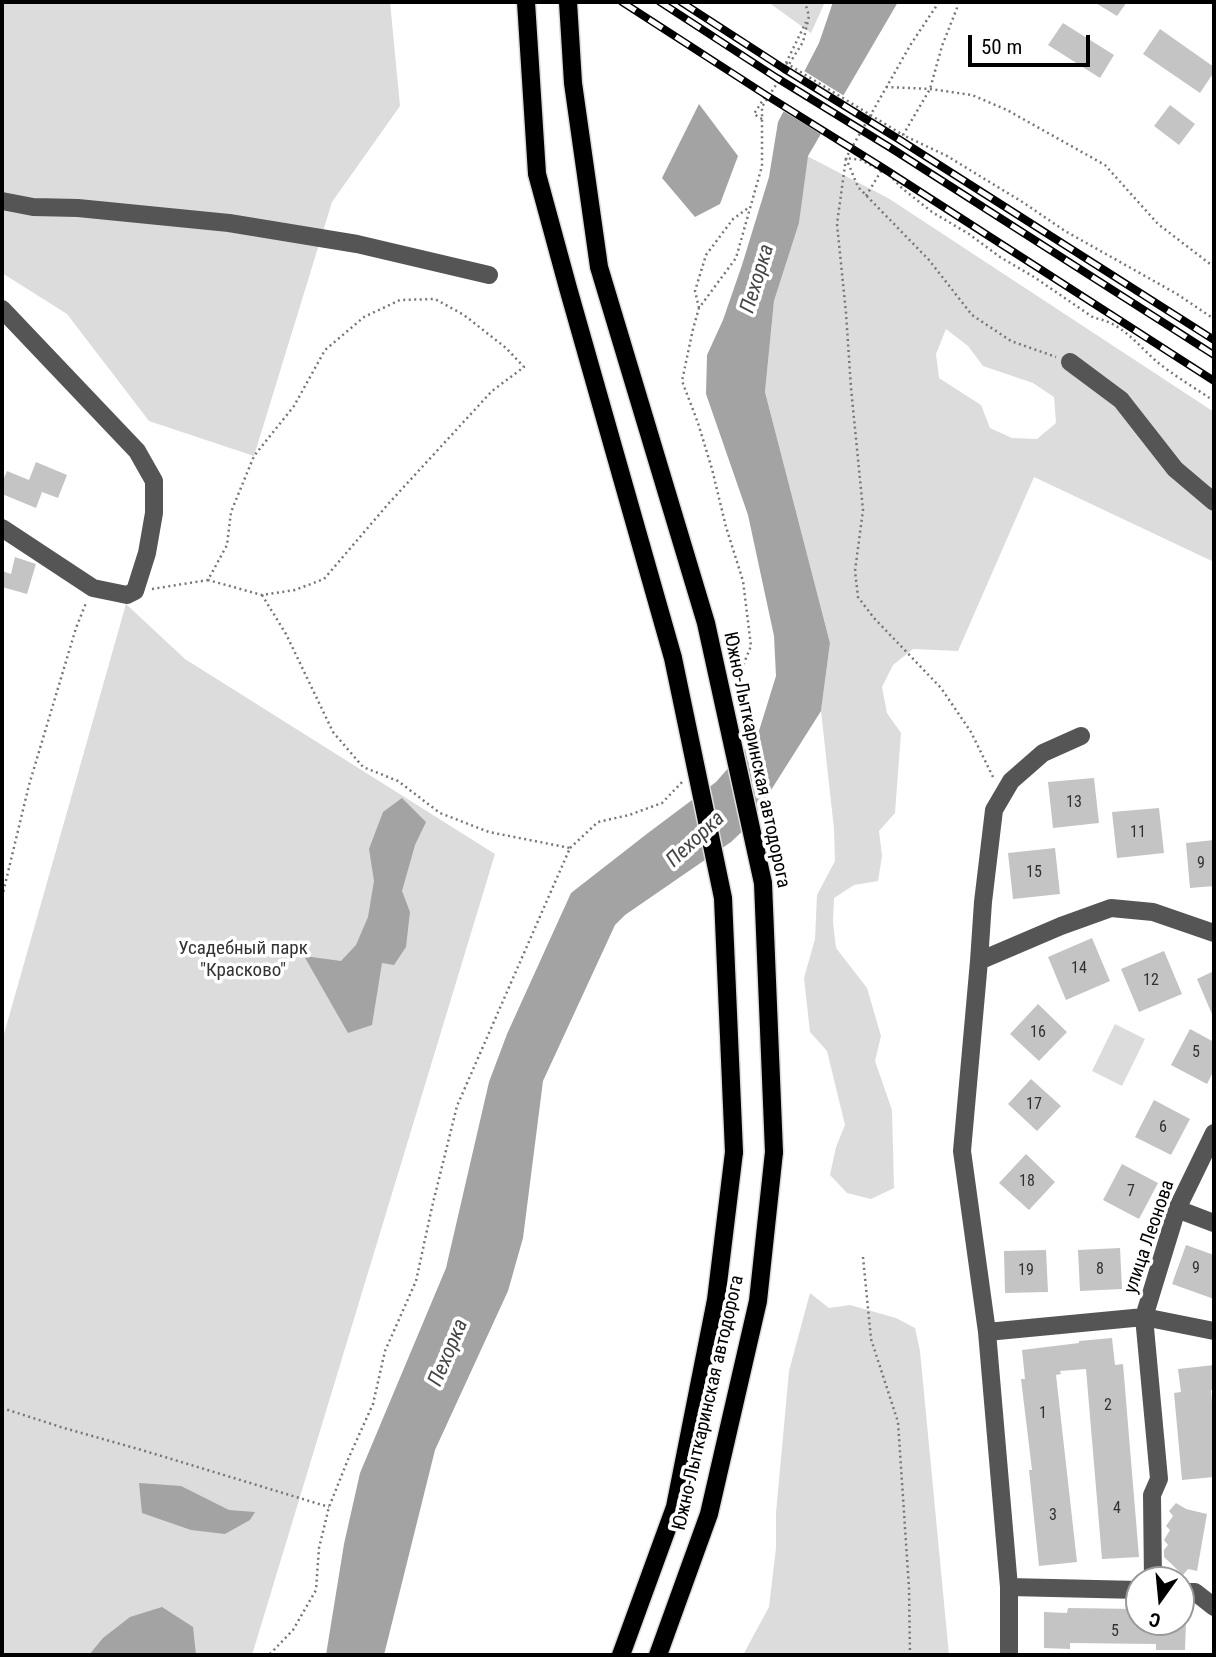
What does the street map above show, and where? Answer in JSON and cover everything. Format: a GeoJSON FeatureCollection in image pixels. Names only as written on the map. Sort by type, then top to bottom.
{"type":"FeatureCollection","features":[{"type":"Feature","properties":{"kind":"main road","name":"Южно-Лыткаринская автодорога"},"geometry":{"type":"LineString","coordinates":[[526,2],[537,174],[673,658],[723,898],[734,1152],[716,1300],[675,1507],[621,1655]]}},
{"type":"Feature","properties":{"kind":"main road","name":"Южно-Лыткаринская автодорога"},"geometry":{"type":"LineString","coordinates":[[568,2],[573,83],[599,267],[706,623],[763,883],[774,1152],[758,1301],[709,1514],[658,1655]]}},
{"type":"Feature","properties":{"kind":"street"},"geometry":{"type":"LineString","coordinates":[[2,201],[33,207],[78,208],[229,223],[357,244],[489,275]]}},
{"type":"Feature","properties":{"kind":"street"},"geometry":{"type":"LineString","coordinates":[[2,309],[137,451],[154,481],[154,513],[147,554],[135,591],[127,595],[93,588],[2,528]]}},
{"type":"Feature","properties":{"kind":"street"},"geometry":{"type":"LineString","coordinates":[[1070,362],[1121,400],[1175,469],[1214,502]]}},
{"type":"Feature","properties":{"kind":"street"},"geometry":{"type":"LineString","coordinates":[[1009,1655],[1009,1587],[987,1332],[962,1151],[993,810],[1011,781],[1043,753],[1081,736]]}},
{"type":"Feature","properties":{"kind":"street"},"geometry":{"type":"LineString","coordinates":[[979,961],[1111,908],[1153,912],[1214,933]]}},
{"type":"Feature","properties":{"kind":"street","name":"улица Леонова"},"geometry":{"type":"LineString","coordinates":[[1144,1317],[1177,1209],[1214,1133]]}},
{"type":"Feature","properties":{"kind":"street"},"geometry":{"type":"LineString","coordinates":[[1177,1209],[1214,1223]]}},
{"type":"Feature","properties":{"kind":"street"},"geometry":{"type":"LineString","coordinates":[[987,1332],[1144,1317],[1214,1331]]}},
{"type":"Feature","properties":{"kind":"street"},"geometry":{"type":"LineString","coordinates":[[1144,1317],[1159,1479],[1152,1495],[1153,1566]]}},
{"type":"Feature","properties":{"kind":"street"},"geometry":{"type":"LineString","coordinates":[[1009,1587],[1125,1590]]}},
{"type":"Feature","properties":{"kind":"street"},"geometry":{"type":"LineString","coordinates":[[1195,1592],[1214,1607]]}},
{"type":"Feature","properties":{"kind":"path"},"geometry":{"type":"LineString","coordinates":[[733,689],[751,646],[743,581],[698,423],[682,381],[699,308],[736,258],[762,166],[762,107],[803,42],[809,16],[805,2]]}},
{"type":"Feature","properties":{"kind":"path"},"geometry":{"type":"LineString","coordinates":[[939,2],[846,158],[837,224],[863,510],[856,571],[858,597],[882,627],[941,688],[971,732],[993,776]]}},
{"type":"Feature","properties":{"kind":"path"},"geometry":{"type":"LineString","coordinates":[[903,135],[930,89],[958,2]]}},
{"type":"Feature","properties":{"kind":"path"},"geometry":{"type":"LineString","coordinates":[[809,16],[786,63],[903,135],[947,156],[1077,238],[1177,294],[1214,319]]}},
{"type":"Feature","properties":{"kind":"path"},"geometry":{"type":"LineString","coordinates":[[886,87],[972,95],[1007,110],[1105,165],[1158,224],[1214,267]]}},
{"type":"Feature","properties":{"kind":"path"},"geometry":{"type":"LineString","coordinates":[[762,119],[754,114],[766,95]]}},
{"type":"Feature","properties":{"kind":"path"},"geometry":{"type":"LineString","coordinates":[[846,158],[858,187],[929,260],[972,315],[1011,341],[1070,362]]}},
{"type":"Feature","properties":{"kind":"path"},"geometry":{"type":"LineString","coordinates":[[846,158],[862,160],[888,174],[903,190],[932,212],[1094,318],[1104,319],[1134,339],[1156,361],[1214,401]]}},
{"type":"Feature","properties":{"kind":"path"},"geometry":{"type":"LineString","coordinates":[[866,196],[883,168]]}},
{"type":"Feature","properties":{"kind":"path"},"geometry":{"type":"LineString","coordinates":[[699,308],[695,291],[706,255],[733,219],[750,206]]}},
{"type":"Feature","properties":{"kind":"path"},"geometry":{"type":"LineString","coordinates":[[135,591],[208,580],[262,595],[295,590],[324,579],[389,503],[492,391],[524,367],[506,348],[464,315],[435,299],[400,300],[364,317],[326,350],[294,406],[254,456],[231,512],[227,545],[208,580]]}},
{"type":"Feature","properties":{"kind":"path"},"geometry":{"type":"LineString","coordinates":[[2,897],[29,785],[76,628],[93,588]]}},
{"type":"Feature","properties":{"kind":"path"},"geometry":{"type":"LineString","coordinates":[[262,595],[286,634],[333,732],[363,767],[398,781],[440,813],[489,832],[570,848]]}},
{"type":"Feature","properties":{"kind":"path"},"geometry":{"type":"LineString","coordinates":[[269,1655],[293,1630],[316,1590],[319,1548],[329,1507],[373,1404],[385,1351],[416,1281],[457,1106],[570,848],[598,822],[662,803],[689,774]]}},
{"type":"Feature","properties":{"kind":"path"},"geometry":{"type":"LineString","coordinates":[[863,1257],[871,1339],[898,1422],[909,1588],[910,1655]]}},
{"type":"Feature","properties":{"kind":"path"},"geometry":{"type":"LineString","coordinates":[[2,1408],[329,1507]]}},
{"type":"Feature","properties":{"kind":"green space"},"geometry":{"type":"Polygon","coordinates":[[[2,2],[390,2],[400,106],[332,202],[254,456],[149,421],[67,314],[2,273],[2,2]]]}},
{"type":"Feature","properties":{"kind":"green space"},"geometry":{"type":"Polygon","coordinates":[[[768,2],[825,2],[811,33],[768,2]]]}},
{"type":"Feature","properties":{"kind":"green space"},"geometry":{"type":"Polygon","coordinates":[[[807,156],[888,198],[1214,412],[1214,562],[1034,477],[958,651],[913,649],[893,665],[882,687],[887,713],[901,733],[895,813],[879,831],[882,856],[878,881],[854,885],[834,898],[833,922],[836,948],[867,988],[881,1036],[875,1061],[892,1110],[894,1188],[871,1199],[847,1193],[830,1175],[836,1147],[845,1125],[827,1051],[810,1032],[804,978],[815,939],[817,895],[835,861],[821,711],[830,643],[765,392],[774,301],[799,223],[807,156]],[[946,329],[936,354],[939,378],[981,405],[990,428],[1012,438],[1037,439],[1056,423],[1054,397],[1033,383],[983,366],[968,346],[946,329]]]}},
{"type":"Feature","properties":{"kind":"green space","name":"Усадебный парк \"Красково\""},"geometry":{"type":"Polygon","coordinates":[[[126,604],[185,659],[495,854],[252,1655],[2,1655],[2,1041],[126,604]]]}},
{"type":"Feature","properties":{"kind":"green space"},"geometry":{"type":"Polygon","coordinates":[[[1115,1024],[1145,1039],[1122,1086],[1092,1071],[1115,1024]]]}},
{"type":"Feature","properties":{"kind":"green space"},"geometry":{"type":"Polygon","coordinates":[[[810,1293],[829,1308],[850,1305],[896,1318],[915,1328],[920,1351],[949,1655],[743,1655],[769,1607],[789,1371],[810,1293]]]}},
{"type":"Feature","properties":{"kind":"water","name":"Пехорка"},"geometry":{"type":"Polygon","coordinates":[[[833,2],[898,2],[808,156],[799,223],[774,301],[765,392],[830,643],[821,711],[749,825],[731,842],[625,915],[615,925],[543,1081],[523,1238],[508,1291],[435,1450],[384,1655],[326,1655],[344,1544],[360,1473],[446,1268],[489,1082],[507,1034],[571,893],[716,782],[758,734],[776,676],[774,636],[748,515],[706,394],[707,355],[723,320],[769,177],[778,122],[819,43],[833,2]]]}},
{"type":"Feature","properties":{"kind":"water"},"geometry":{"type":"Polygon","coordinates":[[[699,104],[738,156],[720,204],[695,217],[662,178],[699,104]]]}},
{"type":"Feature","properties":{"kind":"water"},"geometry":{"type":"Polygon","coordinates":[[[402,798],[426,822],[415,845],[402,891],[410,912],[406,947],[394,965],[382,963],[372,1025],[348,1033],[304,956],[341,961],[356,945],[368,917],[374,881],[369,849],[383,812],[402,798]]]}},
{"type":"Feature","properties":{"kind":"water"},"geometry":{"type":"Polygon","coordinates":[[[139,1483],[181,1486],[229,1510],[255,1512],[250,1520],[225,1534],[191,1530],[142,1513],[139,1483]]]}},
{"type":"Feature","properties":{"kind":"water"},"geometry":{"type":"Polygon","coordinates":[[[162,1607],[193,1627],[196,1655],[89,1655],[103,1638],[130,1617],[162,1607]]]}},
{"type":"Feature","properties":{"kind":"pier"},"geometry":{"type":"Polygon","coordinates":[[[801,69],[846,97],[824,136],[780,109],[801,69]]]}},
{"type":"Feature","properties":{"kind":"building"},"geometry":{"type":"Polygon","coordinates":[[[1094,2],[1127,2],[1117,16],[1094,2]]]}},
{"type":"Feature","properties":{"kind":"building"},"geometry":{"type":"Polygon","coordinates":[[[1063,23],[1114,55],[1100,78],[1048,45],[1063,23]]]}},
{"type":"Feature","properties":{"kind":"building"},"geometry":{"type":"Polygon","coordinates":[[[1160,29],[1214,67],[1214,72],[1200,93],[1143,54],[1160,29]]]}},
{"type":"Feature","properties":{"kind":"building"},"geometry":{"type":"Polygon","coordinates":[[[1170,105],[1195,124],[1179,145],[1154,126],[1170,105]]]}},
{"type":"Feature","properties":{"kind":"building"},"geometry":{"type":"Polygon","coordinates":[[[36,462],[67,475],[58,498],[42,492],[36,508],[2,494],[2,483],[7,471],[29,480],[36,462]]]}},
{"type":"Feature","properties":{"kind":"building"},"geometry":{"type":"Polygon","coordinates":[[[15,557],[36,564],[27,594],[2,587],[2,571],[11,574],[15,557]]]}},
{"type":"Feature","properties":{"kind":"building"},"geometry":{"type":"Polygon","coordinates":[[[1094,778],[1099,823],[1053,828],[1048,782],[1094,778]]]}},
{"type":"Feature","properties":{"kind":"building"},"geometry":{"type":"Polygon","coordinates":[[[1159,808],[1164,853],[1117,858],[1112,812],[1159,808]]]}},
{"type":"Feature","properties":{"kind":"building"},"geometry":{"type":"Polygon","coordinates":[[[1214,840],[1214,886],[1190,888],[1186,843],[1214,840]]]}},
{"type":"Feature","properties":{"kind":"building"},"geometry":{"type":"Polygon","coordinates":[[[1055,848],[1060,894],[1013,899],[1008,853],[1055,848]]]}},
{"type":"Feature","properties":{"kind":"building"},"geometry":{"type":"Polygon","coordinates":[[[1092,938],[1110,981],[1066,1000],[1048,957],[1092,938]]]}},
{"type":"Feature","properties":{"kind":"building"},"geometry":{"type":"Polygon","coordinates":[[[1164,951],[1182,994],[1139,1012],[1121,969],[1164,951]]]}},
{"type":"Feature","properties":{"kind":"building"},"geometry":{"type":"Polygon","coordinates":[[[1214,971],[1214,1019],[1197,979],[1214,971]]]}},
{"type":"Feature","properties":{"kind":"building"},"geometry":{"type":"Polygon","coordinates":[[[1038,1004],[1067,1032],[1039,1061],[1010,1034],[1038,1004]]]}},
{"type":"Feature","properties":{"kind":"building"},"geometry":{"type":"Polygon","coordinates":[[[1190,1029],[1214,1042],[1214,1070],[1207,1084],[1171,1065],[1190,1029]]]}},
{"type":"Feature","properties":{"kind":"building"},"geometry":{"type":"Polygon","coordinates":[[[1031,1079],[1061,1106],[1037,1131],[1008,1104],[1031,1079]]]}},
{"type":"Feature","properties":{"kind":"building"},"geometry":{"type":"Polygon","coordinates":[[[1154,1100],[1190,1119],[1171,1155],[1135,1137],[1154,1100]]]}},
{"type":"Feature","properties":{"kind":"building"},"geometry":{"type":"Polygon","coordinates":[[[1026,1154],[1055,1182],[1029,1210],[999,1183],[1026,1154]]]}},
{"type":"Feature","properties":{"kind":"building"},"geometry":{"type":"Polygon","coordinates":[[[1122,1164],[1158,1183],[1139,1219],[1103,1200],[1122,1164]]]}},
{"type":"Feature","properties":{"kind":"building"},"geometry":{"type":"Polygon","coordinates":[[[1186,1245],[1214,1255],[1214,1299],[1172,1284],[1186,1245]]]}},
{"type":"Feature","properties":{"kind":"building"},"geometry":{"type":"Polygon","coordinates":[[[1120,1248],[1122,1289],[1080,1291],[1078,1250],[1120,1248]]]}},
{"type":"Feature","properties":{"kind":"building"},"geometry":{"type":"Polygon","coordinates":[[[1046,1250],[1048,1292],[1005,1293],[1004,1251],[1046,1250]]]}},
{"type":"Feature","properties":{"kind":"building"},"geometry":{"type":"Polygon","coordinates":[[[1112,1338],[1115,1365],[1123,1364],[1139,1557],[1102,1559],[1086,1369],[1060,1371],[1061,1374],[1056,1375],[1077,1562],[1039,1566],[1029,1470],[1032,1470],[1021,1379],[1025,1379],[1022,1350],[1112,1338]]]}},
{"type":"Feature","properties":{"kind":"building"},"geometry":{"type":"Polygon","coordinates":[[[1214,1365],[1214,1390],[1211,1390],[1214,1477],[1182,1480],[1174,1393],[1181,1392],[1178,1369],[1214,1365]]]}},
{"type":"Feature","properties":{"kind":"building"},"geometry":{"type":"Polygon","coordinates":[[[1176,1503],[1186,1509],[1207,1514],[1197,1571],[1195,1566],[1174,1566],[1164,1557],[1164,1550],[1168,1545],[1164,1540],[1170,1530],[1166,1526],[1173,1516],[1169,1511],[1176,1503]]]}},
{"type":"Feature","properties":{"kind":"building"},"geometry":{"type":"Polygon","coordinates":[[[1068,1608],[1125,1609],[1125,1636],[1186,1636],[1185,1650],[1156,1650],[1156,1644],[1070,1643],[1070,1649],[1044,1648],[1044,1612],[1067,1613],[1068,1608]]]}},
{"type":"Feature","properties":{"kind":"railway"},"geometry":{"type":"LineString","coordinates":[[622,2],[1214,381]]}},
{"type":"Feature","properties":{"kind":"railway"},"geometry":{"type":"LineString","coordinates":[[660,2],[1214,355]]}},
{"type":"Feature","properties":{"kind":"railway"},"geometry":{"type":"LineString","coordinates":[[681,2],[1214,340]]}}]}
